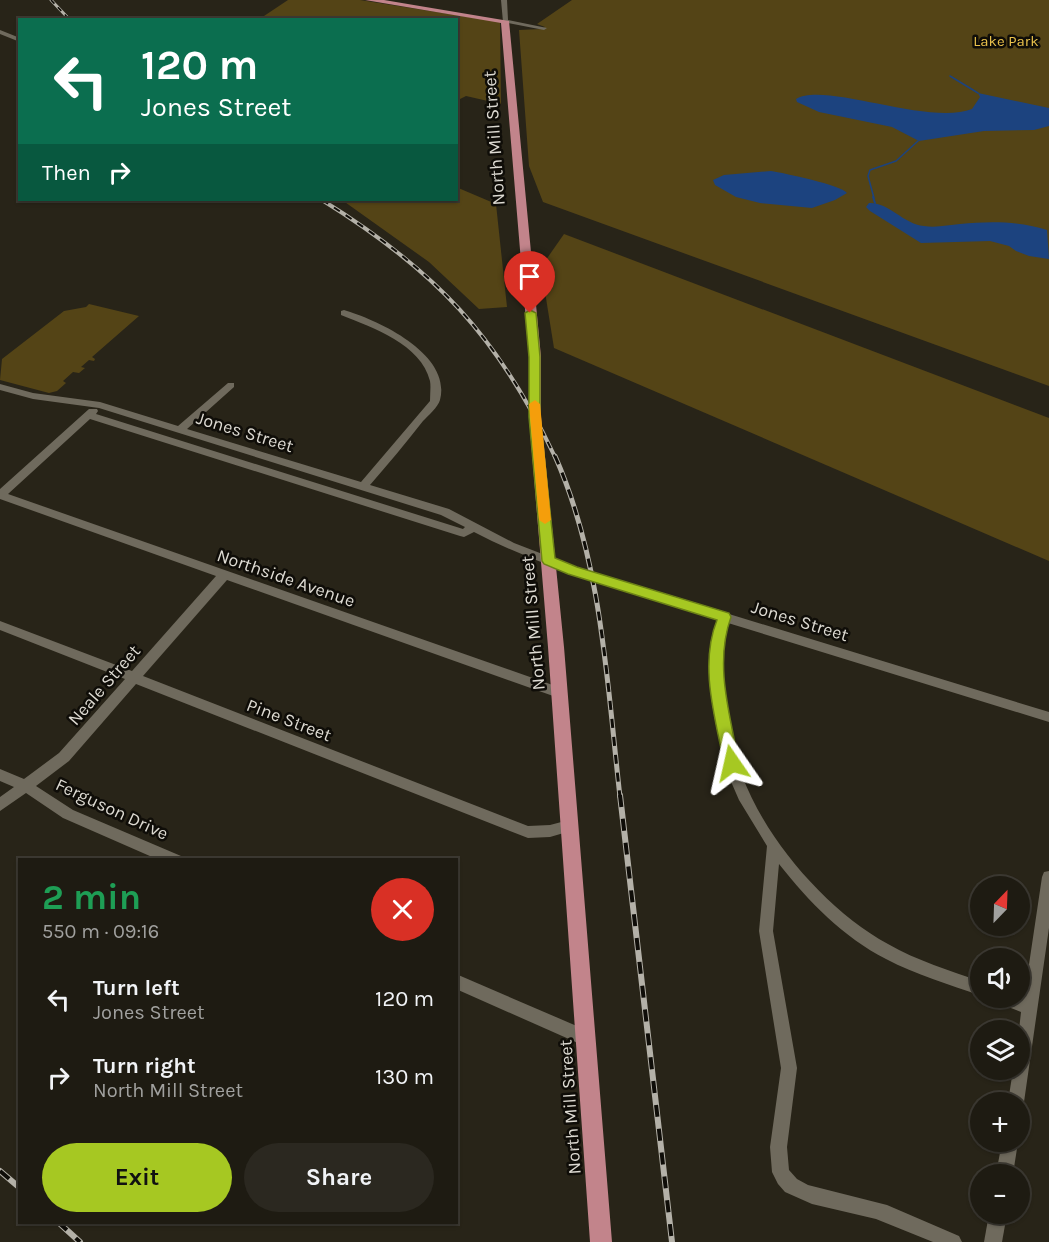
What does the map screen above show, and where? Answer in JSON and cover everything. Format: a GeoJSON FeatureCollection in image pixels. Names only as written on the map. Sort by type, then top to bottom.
{"type":"FeatureCollection","features":[{"type":"Feature","properties":{"kind":"main road"},"geometry":{"type":"LineString","coordinates":[[369,0],[505,21]]}},
{"type":"Feature","properties":{"kind":"main road","name":"North Mill Street"},"geometry":{"type":"LineString","coordinates":[[505,21],[535,357],[535,417],[560,693],[601,1242]]}},
{"type":"Feature","properties":{"kind":"street","name":"North Mill Street"},"geometry":{"type":"LineString","coordinates":[[504,0],[505,21]]}},
{"type":"Feature","properties":{"kind":"street"},"geometry":{"type":"LineString","coordinates":[[505,21],[542,28],[520,29],[507,36]]}},
{"type":"Feature","properties":{"kind":"street"},"geometry":{"type":"LineString","coordinates":[[0,32],[18,39]]}},
{"type":"Feature","properties":{"kind":"street"},"geometry":{"type":"LineString","coordinates":[[344,313],[388,332],[407,345],[428,366],[434,376],[437,390],[435,401],[363,487]]}},
{"type":"Feature","properties":{"kind":"street"},"geometry":{"type":"LineString","coordinates":[[179,430],[231,385]]}},
{"type":"Feature","properties":{"kind":"street","name":"Jones Street"},"geometry":{"type":"LineString","coordinates":[[0,387],[33,396],[100,405],[452,514],[510,546],[573,570],[1049,717]]}},
{"type":"Feature","properties":{"kind":"street"},"geometry":{"type":"LineString","coordinates":[[0,495],[100,405]]}},
{"type":"Feature","properties":{"kind":"street","name":"Jones Street"},"geometry":{"type":"LineString","coordinates":[[89,415],[464,533],[476,527]]}},
{"type":"Feature","properties":{"kind":"street","name":"Northside Avenue"},"geometry":{"type":"LineString","coordinates":[[0,495],[560,693]]}},
{"type":"Feature","properties":{"kind":"street","name":"Neale Street"},"geometry":{"type":"LineString","coordinates":[[0,805],[64,757],[224,575]]}},
{"type":"Feature","properties":{"kind":"street"},"geometry":{"type":"LineString","coordinates":[[724,617],[717,637],[716,661],[718,694],[730,758],[744,794],[789,868],[816,897],[863,938],[888,953],[970,985]]}},
{"type":"Feature","properties":{"kind":"street","name":"Pine Street"},"geometry":{"type":"LineString","coordinates":[[0,625],[528,832],[550,831],[569,826]]}},
{"type":"Feature","properties":{"kind":"street","name":"Ferguson Drive"},"geometry":{"type":"LineString","coordinates":[[0,775],[27,787],[68,814],[171,858]]}},
{"type":"Feature","properties":{"kind":"street"},"geometry":{"type":"LineString","coordinates":[[774,845],[766,931],[789,1068],[788,1091],[779,1147],[779,1168],[789,1184],[807,1194],[883,1213],[953,1242]]}},
{"type":"Feature","properties":{"kind":"street"},"geometry":{"type":"LineString","coordinates":[[1018,1092],[1049,877]]}},
{"type":"Feature","properties":{"kind":"street"},"geometry":{"type":"LineString","coordinates":[[458,982],[587,1039]]}},
{"type":"Feature","properties":{"kind":"street"},"geometry":{"type":"LineString","coordinates":[[993,1242],[996,1224]]}},
{"type":"Feature","properties":{"kind":"green space"},"geometry":{"type":"Polygon","coordinates":[[[288,0],[360,0],[500,22],[501,104],[466,96],[458,98],[458,18],[261,18],[288,0]]]}},
{"type":"Feature","properties":{"kind":"green space","name":"Lake Park"},"geometry":{"type":"Polygon","coordinates":[[[572,0],[1049,0],[1049,386],[543,202],[529,166],[519,30],[542,29],[545,27],[537,24],[572,0]]]}},
{"type":"Feature","properties":{"kind":"green space"},"geometry":{"type":"Polygon","coordinates":[[[458,188],[496,204],[507,307],[479,309],[429,262],[343,201],[458,201],[458,188]]]}},
{"type":"Feature","properties":{"kind":"green space"},"geometry":{"type":"Polygon","coordinates":[[[564,234],[1049,418],[1049,561],[554,348],[541,267],[564,234]]]}},
{"type":"Feature","properties":{"kind":"green space"},"geometry":{"type":"Polygon","coordinates":[[[89,304],[139,316],[92,357],[94,361],[89,360],[81,367],[85,368],[79,373],[73,372],[63,381],[66,383],[57,391],[49,393],[0,380],[2,359],[64,311],[86,307],[89,304]]]}},
{"type":"Feature","properties":{"kind":"water"},"geometry":{"type":"Polygon","coordinates":[[[978,93],[1049,108],[1049,126],[1034,130],[984,131],[919,141],[892,127],[819,112],[797,102],[796,99],[810,95],[829,95],[904,109],[953,113],[972,109],[980,97],[978,93]]]}},
{"type":"Feature","properties":{"kind":"water"},"geometry":{"type":"Polygon","coordinates":[[[771,171],[824,183],[847,193],[812,208],[760,203],[736,197],[715,185],[713,180],[724,175],[771,171]]]}},
{"type":"Feature","properties":{"kind":"water"},"geometry":{"type":"Polygon","coordinates":[[[869,203],[883,206],[909,221],[924,226],[1004,222],[1047,230],[1049,259],[1029,256],[1009,246],[990,241],[921,243],[870,211],[866,207],[869,203]]]}},
{"type":"Feature","properties":{"kind":"waterway"},"geometry":{"type":"LineString","coordinates":[[950,76],[978,93]]}},
{"type":"Feature","properties":{"kind":"waterway"},"geometry":{"type":"LineString","coordinates":[[874,198],[868,176],[870,170],[896,161],[918,141]]}},
{"type":"Feature","properties":{"kind":"waterway"},"geometry":{"type":"LineString","coordinates":[[873,197],[875,203]]}},
{"type":"Feature","properties":{"kind":"railway"},"geometry":{"type":"LineString","coordinates":[[51,0],[68,18]]}},
{"type":"Feature","properties":{"kind":"railway"},"geometry":{"type":"LineString","coordinates":[[324,201],[398,253],[460,309],[510,376],[555,457]]}},
{"type":"Feature","properties":{"kind":"railway"},"geometry":{"type":"LineString","coordinates":[[555,456],[571,496],[593,580],[606,667],[620,797]]}},
{"type":"Feature","properties":{"kind":"railway"},"geometry":{"type":"LineString","coordinates":[[620,795],[672,1242]]}},
{"type":"Feature","properties":{"kind":"railway"},"geometry":{"type":"LineString","coordinates":[[0,1171],[18,1186]]}},
{"type":"Feature","properties":{"kind":"railway"},"geometry":{"type":"LineString","coordinates":[[60,1224],[80,1242]]}},
{"type":"Feature","properties":{"kind":"slow traffic"},"geometry":{"type":"LineString","coordinates":[[535,404],[545,520]]}},
{"type":"Feature","properties":{"kind":"route"},"geometry":{"type":"LineString","coordinates":[[530,313],[535,357],[535,417],[549,561],[724,617],[718,632],[715,650],[718,694],[732,763]]}}]}
